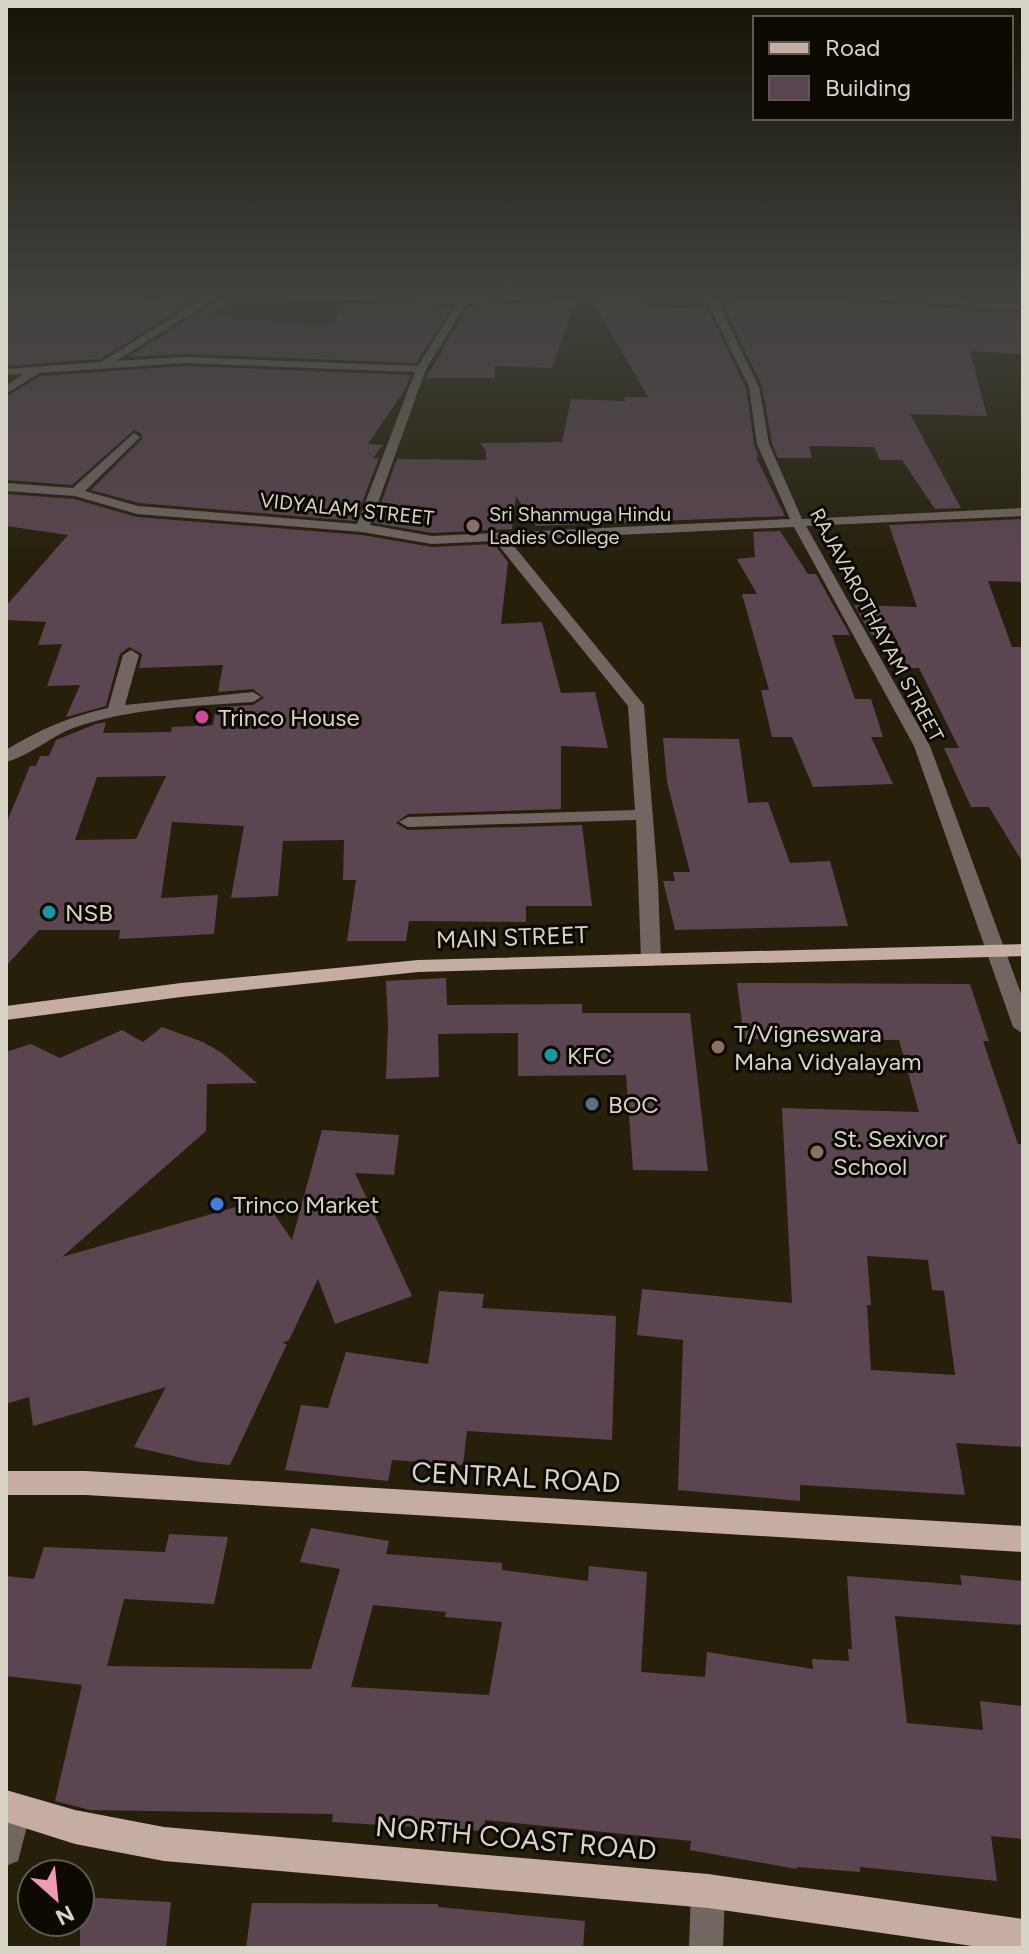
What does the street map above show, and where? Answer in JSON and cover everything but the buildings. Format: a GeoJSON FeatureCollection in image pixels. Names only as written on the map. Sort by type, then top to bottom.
{"type":"FeatureCollection","features":[{"type":"Feature","properties":{"kind":"main road","name":"MAIN STREET"},"geometry":{"type":"LineString","coordinates":[[6,1013],[152,993],[418,966],[1023,950]]}},
{"type":"Feature","properties":{"kind":"main road","name":"CENTRAL ROAD"},"geometry":{"type":"LineString","coordinates":[[6,1483],[86,1483],[1023,1539]]}},
{"type":"Feature","properties":{"kind":"main road","name":"NORTH COAST ROAD"},"geometry":{"type":"LineString","coordinates":[[10,1808],[75,1827],[164,1844],[708,1891],[1023,1936]]}},
{"type":"Feature","properties":{"kind":"street"},"geometry":{"type":"LineString","coordinates":[[362,528],[416,382]]}},
{"type":"Feature","properties":{"kind":"street","name":"RAJAVAROTHAYAM STREET"},"geometry":{"type":"LineString","coordinates":[[752,382],[763,444],[797,521],[922,746],[1023,1027]]}},
{"type":"Feature","properties":{"kind":"street"},"geometry":{"type":"LineString","coordinates":[[76,492],[134,437]]}},
{"type":"Feature","properties":{"kind":"street","name":"VIDYALAM STREET"},"geometry":{"type":"LineString","coordinates":[[6,487],[76,492],[137,510],[362,528],[432,540],[1023,512]]}},
{"type":"Feature","properties":{"kind":"street"},"geometry":{"type":"LineString","coordinates":[[499,537],[636,705],[651,960]]}},
{"type":"Feature","properties":{"kind":"street"},"geometry":{"type":"LineString","coordinates":[[116,708],[131,655]]}},
{"type":"Feature","properties":{"kind":"street"},"geometry":{"type":"LineString","coordinates":[[6,757],[29,741],[69,722],[116,708],[253,697]]}},
{"type":"Feature","properties":{"kind":"street"},"geometry":{"type":"LineString","coordinates":[[408,822],[643,815]]}},
{"type":"Feature","properties":{"kind":"street"},"geometry":{"type":"LineString","coordinates":[[6,1849],[10,1808]]}},
{"type":"Feature","properties":{"kind":"street"},"geometry":{"type":"LineString","coordinates":[[706,1948],[708,1891]]}},
{"type":"Feature","properties":{"kind":"place","name":"Sri Shanmuga Hindu Ladies College"},"geometry":{"type":"Point","coordinates":[473,526]}},
{"type":"Feature","properties":{"kind":"place","name":"Trinco House"},"geometry":{"type":"Point","coordinates":[202,717]}},
{"type":"Feature","properties":{"kind":"place","name":"NSB"},"geometry":{"type":"Point","coordinates":[49,912]}},
{"type":"Feature","properties":{"kind":"place","name":"T/Vigneswara Maha Vidyalayam"},"geometry":{"type":"Point","coordinates":[718,1047]}},
{"type":"Feature","properties":{"kind":"place","name":"KFC"},"geometry":{"type":"Point","coordinates":[551,1055]}},
{"type":"Feature","properties":{"kind":"place","name":"BOC"},"geometry":{"type":"Point","coordinates":[592,1104]}},
{"type":"Feature","properties":{"kind":"place","name":"St. Sexivor School"},"geometry":{"type":"Point","coordinates":[817,1152]}},
{"type":"Feature","properties":{"kind":"place","name":"Trinco Market"},"geometry":{"type":"Point","coordinates":[217,1204]}}]}
